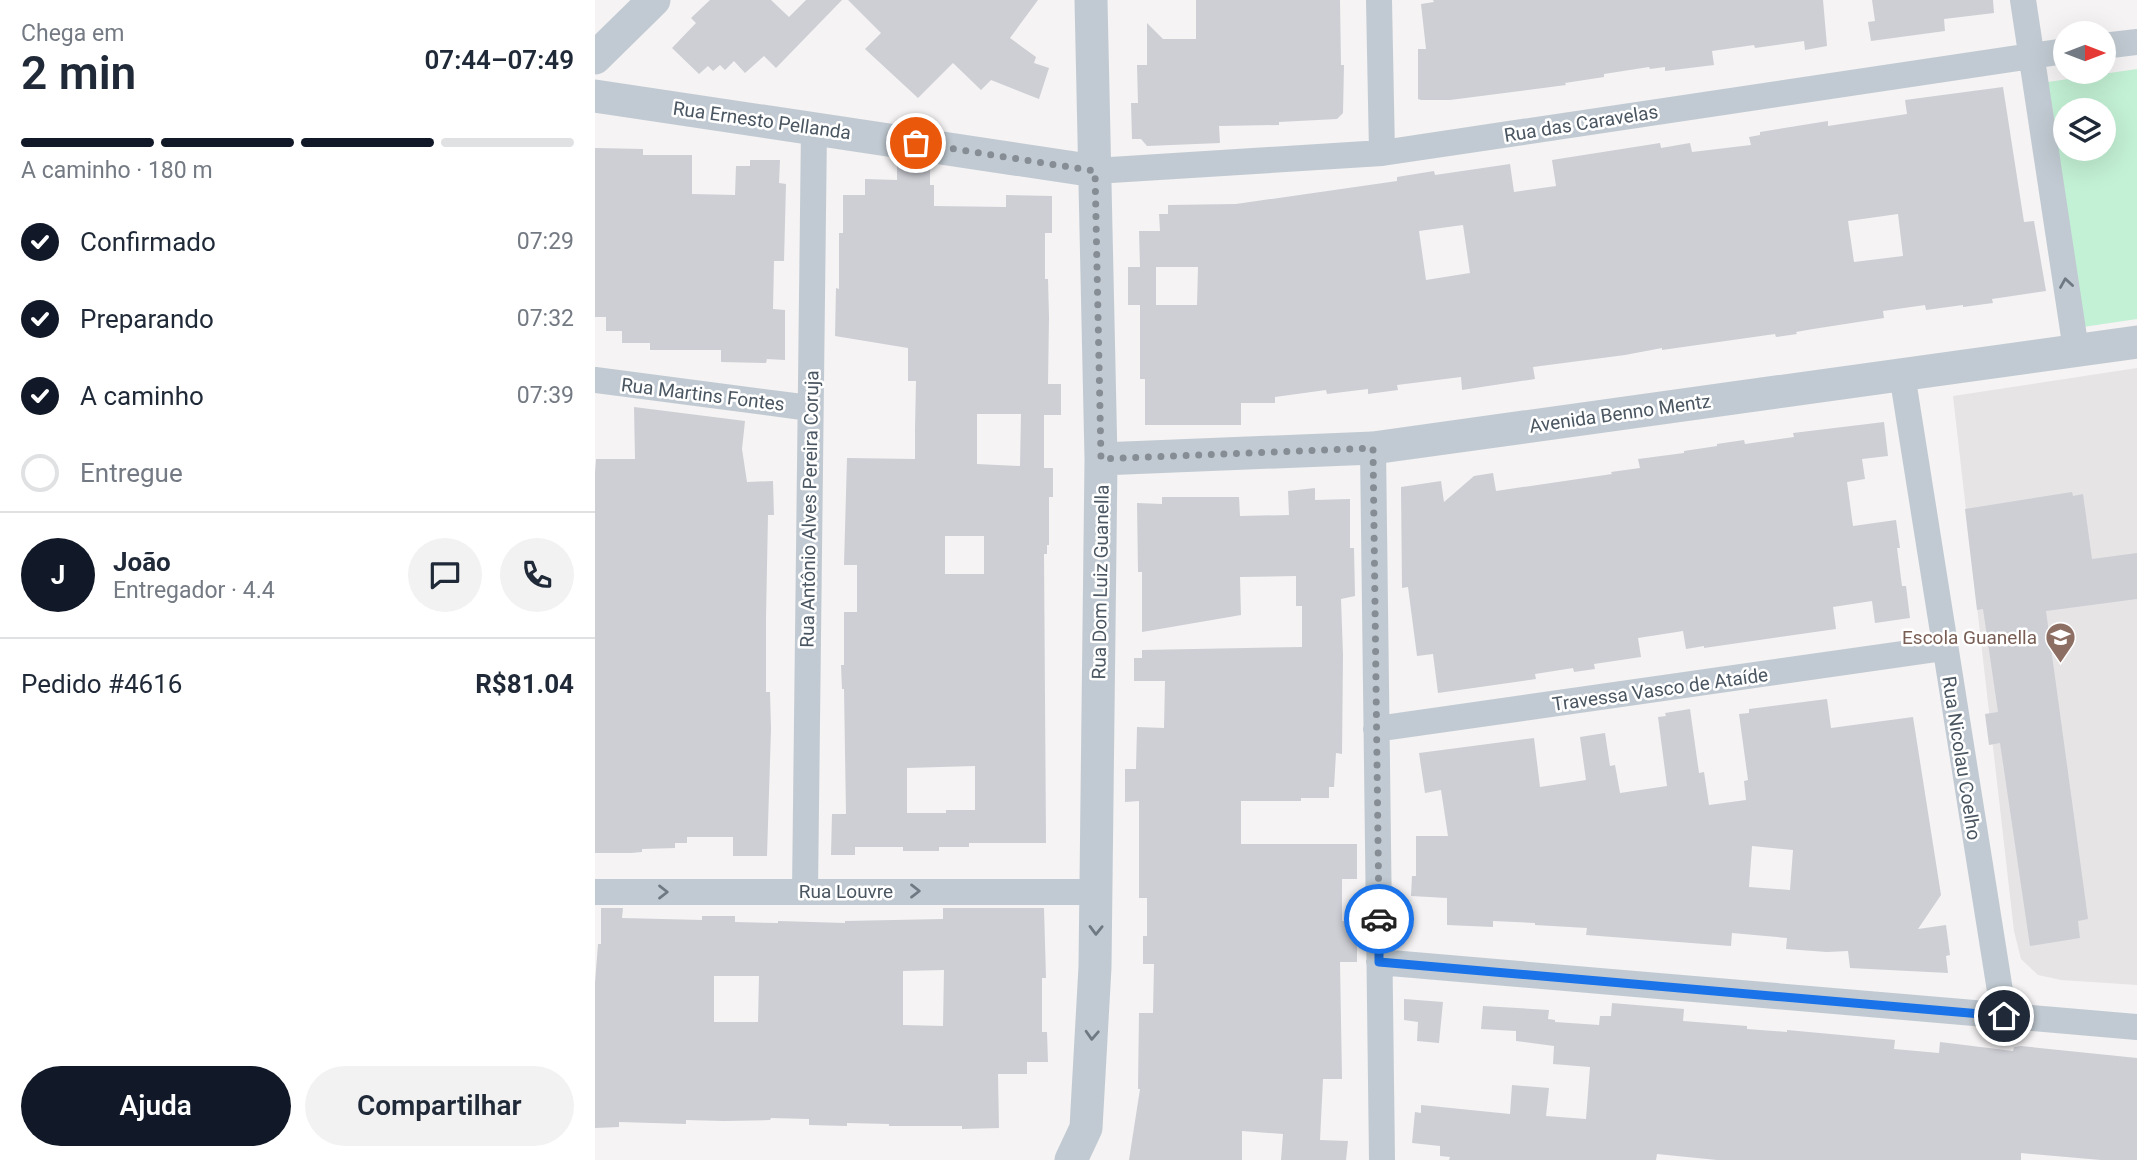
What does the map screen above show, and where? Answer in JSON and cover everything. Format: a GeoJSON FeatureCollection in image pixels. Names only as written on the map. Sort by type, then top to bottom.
{"type":"FeatureCollection","features":[{"type":"Feature","properties":{"kind":"street"},"geometry":{"type":"LineString","coordinates":[[595,58],[655,0]]}},
{"type":"Feature","properties":{"kind":"street","name":"Rua Dom Luiz Guanella"},"geometry":{"type":"LineString","coordinates":[[1071,1160],[1086,1128],[1095,967],[1101,459],[1091,0]]}},
{"type":"Feature","properties":{"kind":"street"},"geometry":{"type":"LineString","coordinates":[[1379,0],[1382,153]]}},
{"type":"Feature","properties":{"kind":"street"},"geometry":{"type":"LineString","coordinates":[[2023,0],[2076,350]]}},
{"type":"Feature","properties":{"kind":"street"},"geometry":{"type":"LineString","coordinates":[[2116,44],[2137,42]]}},
{"type":"Feature","properties":{"kind":"street","name":"Rua das Caravelas"},"geometry":{"type":"LineString","coordinates":[[1095,171],[1382,153],[2053,52]]}},
{"type":"Feature","properties":{"kind":"street","name":"Rua Ernesto Pellanda"},"geometry":{"type":"LineString","coordinates":[[595,96],[1095,171]]}},
{"type":"Feature","properties":{"kind":"street","name":"Rua Antônio Alves Pereira Coruja"},"geometry":{"type":"LineString","coordinates":[[804,891],[814,127]]}},
{"type":"Feature","properties":{"kind":"street","name":"Avenida Benno Mentz"},"geometry":{"type":"LineString","coordinates":[[1101,459],[1373,448],[2137,342]]}},
{"type":"Feature","properties":{"kind":"street","name":"Rua Nicolau Coelho"},"geometry":{"type":"LineString","coordinates":[[1902,374],[2004,1016]]}},
{"type":"Feature","properties":{"kind":"street","name":"Rua Martins Fontes"},"geometry":{"type":"LineString","coordinates":[[595,380],[810,408]]}},
{"type":"Feature","properties":{"kind":"street"},"geometry":{"type":"LineString","coordinates":[[1373,448],[1382,1160]]}},
{"type":"Feature","properties":{"kind":"street","name":"Travessa Vasco de Ataíde"},"geometry":{"type":"LineString","coordinates":[[1376,729],[1944,648]]}},
{"type":"Feature","properties":{"kind":"street","name":"Rua Louvre"},"geometry":{"type":"LineString","coordinates":[[595,892],[1096,892]]}},
{"type":"Feature","properties":{"kind":"street"},"geometry":{"type":"LineString","coordinates":[[1379,962],[2137,1027]]}},
{"type":"Feature","properties":{"kind":"shaded area","name":"Escola Guanella"},"geometry":{"type":"Polygon","coordinates":[[[2137,368],[2137,985],[2061,980],[2038,975],[2021,959],[2014,931],[1953,396],[2137,368]]]}},
{"type":"Feature","properties":{"kind":"green space"},"geometry":{"type":"Polygon","coordinates":[[[2137,69],[2137,319],[2083,327],[2059,161],[2116,161],[2116,98],[2053,98],[2053,117],[2048,82],[2116,84],[2116,72],[2137,69]]]}},
{"type":"Feature","properties":{"kind":"building"},"geometry":{"type":"Polygon","coordinates":[[[710,0],[771,0],[789,17],[806,0],[842,0],[776,68],[764,56],[745,73],[734,61],[725,70],[720,65],[713,71],[708,66],[699,74],[672,48],[696,23],[691,18],[710,0]]]}},
{"type":"Feature","properties":{"kind":"building"},"geometry":{"type":"Polygon","coordinates":[[[848,0],[1038,0],[1010,38],[1036,57],[1034,63],[1049,68],[1039,99],[991,80],[981,90],[953,63],[918,98],[865,49],[881,33],[848,0]]]}},
{"type":"Feature","properties":{"kind":"building"},"geometry":{"type":"Polygon","coordinates":[[[1196,0],[1340,0],[1341,65],[1344,65],[1343,113],[1337,119],[1279,122],[1279,125],[1219,126],[1220,143],[1147,146],[1141,139],[1132,139],[1131,103],[1138,103],[1137,65],[1147,65],[1147,23],[1163,39],[1196,39],[1196,0]]]}},
{"type":"Feature","properties":{"kind":"building"},"geometry":{"type":"Polygon","coordinates":[[[1433,0],[1823,0],[1827,46],[1805,50],[1804,41],[1755,48],[1754,45],[1712,51],[1714,65],[1665,71],[1665,67],[1649,67],[1604,74],[1604,77],[1565,83],[1566,85],[1450,100],[1421,100],[1418,99],[1418,49],[1426,49],[1421,4],[1434,2],[1433,0]]]}},
{"type":"Feature","properties":{"kind":"building"},"geometry":{"type":"Polygon","coordinates":[[[1872,0],[1993,0],[1994,13],[1944,19],[1945,31],[1871,41],[1868,22],[1875,21],[1872,0]]]}},
{"type":"Feature","properties":{"kind":"building"},"geometry":{"type":"Polygon","coordinates":[[[2003,87],[2024,222],[2034,221],[2046,291],[1992,299],[1993,303],[1963,307],[1926,310],[1925,305],[1883,311],[1884,318],[1796,332],[1797,334],[1776,337],[1775,334],[1662,348],[1533,367],[1535,379],[1462,390],[1461,377],[1397,385],[1398,390],[1368,394],[1368,389],[1327,394],[1326,390],[1275,397],[1275,403],[1241,403],[1241,425],[1145,425],[1145,379],[1140,379],[1140,305],[1128,305],[1128,267],[1140,267],[1139,231],[1160,231],[1159,214],[1168,214],[1168,205],[1236,204],[1397,181],[1397,177],[1434,171],[1435,175],[1510,164],[1514,192],[1556,186],[1552,160],[1660,143],[1661,148],[1690,143],[1692,152],[1751,145],[1749,137],[1760,135],[1760,132],[1828,121],[1828,126],[1907,114],[1905,100],[2003,87]],[[1898,214],[1848,221],[1854,262],[1903,256],[1898,214]],[[1463,225],[1419,231],[1426,280],[1470,273],[1463,225]],[[1156,267],[1156,305],[1197,305],[1198,267],[1156,267]]]}},
{"type":"Feature","properties":{"kind":"building"},"geometry":{"type":"Polygon","coordinates":[[[595,148],[643,149],[643,155],[692,155],[692,194],[735,195],[736,166],[750,166],[750,160],[780,160],[779,183],[786,184],[784,261],[774,261],[773,309],[785,310],[785,360],[767,359],[766,363],[721,362],[721,350],[650,350],[650,343],[622,343],[622,331],[606,331],[606,317],[595,317],[595,148]]]}},
{"type":"Feature","properties":{"kind":"building"},"geometry":{"type":"Polygon","coordinates":[[[897,164],[930,169],[930,185],[934,185],[934,206],[1006,207],[1006,195],[1052,196],[1052,233],[1045,233],[1045,279],[1048,279],[1049,317],[1048,384],[1061,384],[1061,415],[1044,415],[1044,468],[1053,468],[1053,497],[1049,497],[1049,545],[1047,554],[1044,554],[1046,843],[969,843],[969,847],[939,847],[939,851],[903,851],[903,847],[855,847],[855,855],[831,855],[832,814],[846,814],[844,689],[841,665],[844,665],[844,612],[857,612],[857,565],[844,565],[847,458],[915,459],[916,381],[908,381],[908,348],[835,336],[836,288],[839,289],[839,233],[843,233],[843,195],[865,195],[865,179],[897,180],[897,164]],[[977,414],[977,464],[1020,466],[1021,414],[977,414]],[[945,536],[945,574],[984,574],[984,536],[945,536]],[[975,766],[907,768],[907,813],[975,810],[975,766]]]}},
{"type":"Feature","properties":{"kind":"building"},"geometry":{"type":"Polygon","coordinates":[[[634,407],[745,421],[742,449],[747,482],[773,481],[774,515],[768,515],[766,618],[766,692],[770,692],[771,729],[767,856],[733,856],[733,837],[687,837],[687,843],[675,843],[675,848],[642,849],[642,852],[631,853],[595,853],[596,459],[635,459],[634,407]]]}},
{"type":"Feature","properties":{"kind":"building"},"geometry":{"type":"Polygon","coordinates":[[[1884,422],[1888,456],[1862,459],[1865,479],[1847,482],[1853,526],[1896,520],[1902,586],[1906,586],[1910,618],[1875,623],[1872,601],[1833,607],[1836,629],[1686,649],[1683,631],[1638,638],[1641,657],[1594,664],[1595,669],[1574,672],[1573,668],[1535,674],[1536,679],[1438,693],[1433,654],[1417,656],[1408,587],[1402,588],[1401,487],[1441,481],[1444,502],[1474,476],[1493,473],[1496,491],[1612,474],[1611,472],[1640,468],[1638,459],[1684,453],[1717,444],[1744,440],[1745,444],[1794,437],[1793,433],[1884,422]]]}},
{"type":"Feature","properties":{"kind":"building"},"geometry":{"type":"Polygon","coordinates":[[[1315,488],[1315,500],[1350,499],[1350,548],[1354,548],[1355,596],[1341,599],[1342,754],[1336,753],[1334,787],[1329,787],[1329,798],[1241,801],[1241,844],[1357,844],[1357,879],[1342,879],[1342,921],[1357,921],[1357,962],[1340,962],[1342,1079],[1323,1079],[1320,1140],[1348,1141],[1346,1160],[1281,1160],[1283,1134],[1242,1131],[1242,1160],[1129,1160],[1140,1089],[1139,1013],[1153,1013],[1154,964],[1143,964],[1143,936],[1147,936],[1147,898],[1139,898],[1139,801],[1125,802],[1125,769],[1136,769],[1137,727],[1164,728],[1165,681],[1134,681],[1134,658],[1142,658],[1142,650],[1302,647],[1302,606],[1296,606],[1296,576],[1240,577],[1241,615],[1142,632],[1142,572],[1138,572],[1137,503],[1162,504],[1162,497],[1239,497],[1240,516],[1289,515],[1288,491],[1315,488]]]}},
{"type":"Feature","properties":{"kind":"building"},"geometry":{"type":"Polygon","coordinates":[[[2072,492],[2073,496],[2083,494],[2092,559],[2137,553],[2137,599],[2046,611],[2088,919],[2078,921],[2080,938],[2030,946],[2000,743],[1989,745],[1985,714],[1998,712],[1983,609],[1977,610],[1965,509],[2072,492]]]}},
{"type":"Feature","properties":{"kind":"building"},"geometry":{"type":"Polygon","coordinates":[[[1827,699],[1831,728],[1913,717],[1941,895],[1918,929],[1946,925],[1950,955],[1946,956],[1948,973],[1850,968],[1848,951],[1786,949],[1787,938],[1732,933],[1731,946],[1586,935],[1587,928],[1535,923],[1493,921],[1493,927],[1447,925],[1447,898],[1411,896],[1412,876],[1416,876],[1416,836],[1448,836],[1441,790],[1425,793],[1419,753],[1534,738],[1540,787],[1586,780],[1580,737],[1605,733],[1610,766],[1615,765],[1620,793],[1667,786],[1658,717],[1666,716],[1665,713],[1690,709],[1699,773],[1704,772],[1709,805],[1746,800],[1744,781],[1748,780],[1739,714],[1749,713],[1749,709],[1827,699]],[[1752,846],[1749,887],[1790,890],[1793,850],[1752,846]]]}},
{"type":"Feature","properties":{"kind":"building"},"geometry":{"type":"Polygon","coordinates":[[[601,908],[623,908],[622,918],[702,920],[702,916],[735,916],[735,922],[845,923],[943,919],[943,908],[1044,908],[1046,978],[1042,978],[1042,1032],[1047,1032],[1048,1062],[1027,1062],[1027,1074],[998,1074],[999,1128],[962,1129],[962,1126],[847,1123],[847,1126],[809,1125],[809,1119],[771,1118],[686,1120],[686,1124],[619,1122],[619,1127],[595,1128],[595,983],[598,944],[601,944],[601,908]],[[944,970],[903,971],[903,1025],[943,1026],[944,970]],[[714,976],[714,1022],[758,1022],[759,976],[714,976]]]}},
{"type":"Feature","properties":{"kind":"building"},"geometry":{"type":"Polygon","coordinates":[[[1404,999],[1443,1002],[1439,1043],[1417,1041],[1418,1022],[1404,1020],[1404,999]]]}},
{"type":"Feature","properties":{"kind":"building"},"geometry":{"type":"Polygon","coordinates":[[[1612,1003],[1684,1009],[1683,1021],[1747,1026],[1747,1029],[1895,1040],[1894,1049],[1939,1053],[1940,1042],[2013,1051],[2014,1047],[2021,1046],[2137,1058],[2137,1160],[2101,1160],[2021,1153],[2021,1160],[1717,1160],[1657,1154],[1656,1160],[1449,1160],[1450,1157],[1440,1156],[1440,1146],[1412,1143],[1415,1112],[1421,1113],[1421,1105],[1510,1114],[1512,1085],[1549,1088],[1546,1116],[1586,1119],[1590,1067],[1553,1064],[1554,1046],[1516,1041],[1516,1031],[1481,1029],[1483,1006],[1549,1010],[1548,1019],[1555,1022],[1599,1025],[1600,1016],[1611,1016],[1612,1003]]]}},
{"type":"Feature","properties":{"kind":"way so far"},"geometry":{"type":"LineString","coordinates":[[916,143],[1095,171],[1101,459],[1373,448],[1379,919]]}},
{"type":"Feature","properties":{"kind":"place","name":"Escola Guanella"},"geometry":{"type":"Point","coordinates":[2060,664]}},
{"type":"Feature","properties":{"kind":"route"},"geometry":{"type":"LineString","coordinates":[[1379,919],[1379,962],[2004,1016]]}}]}
